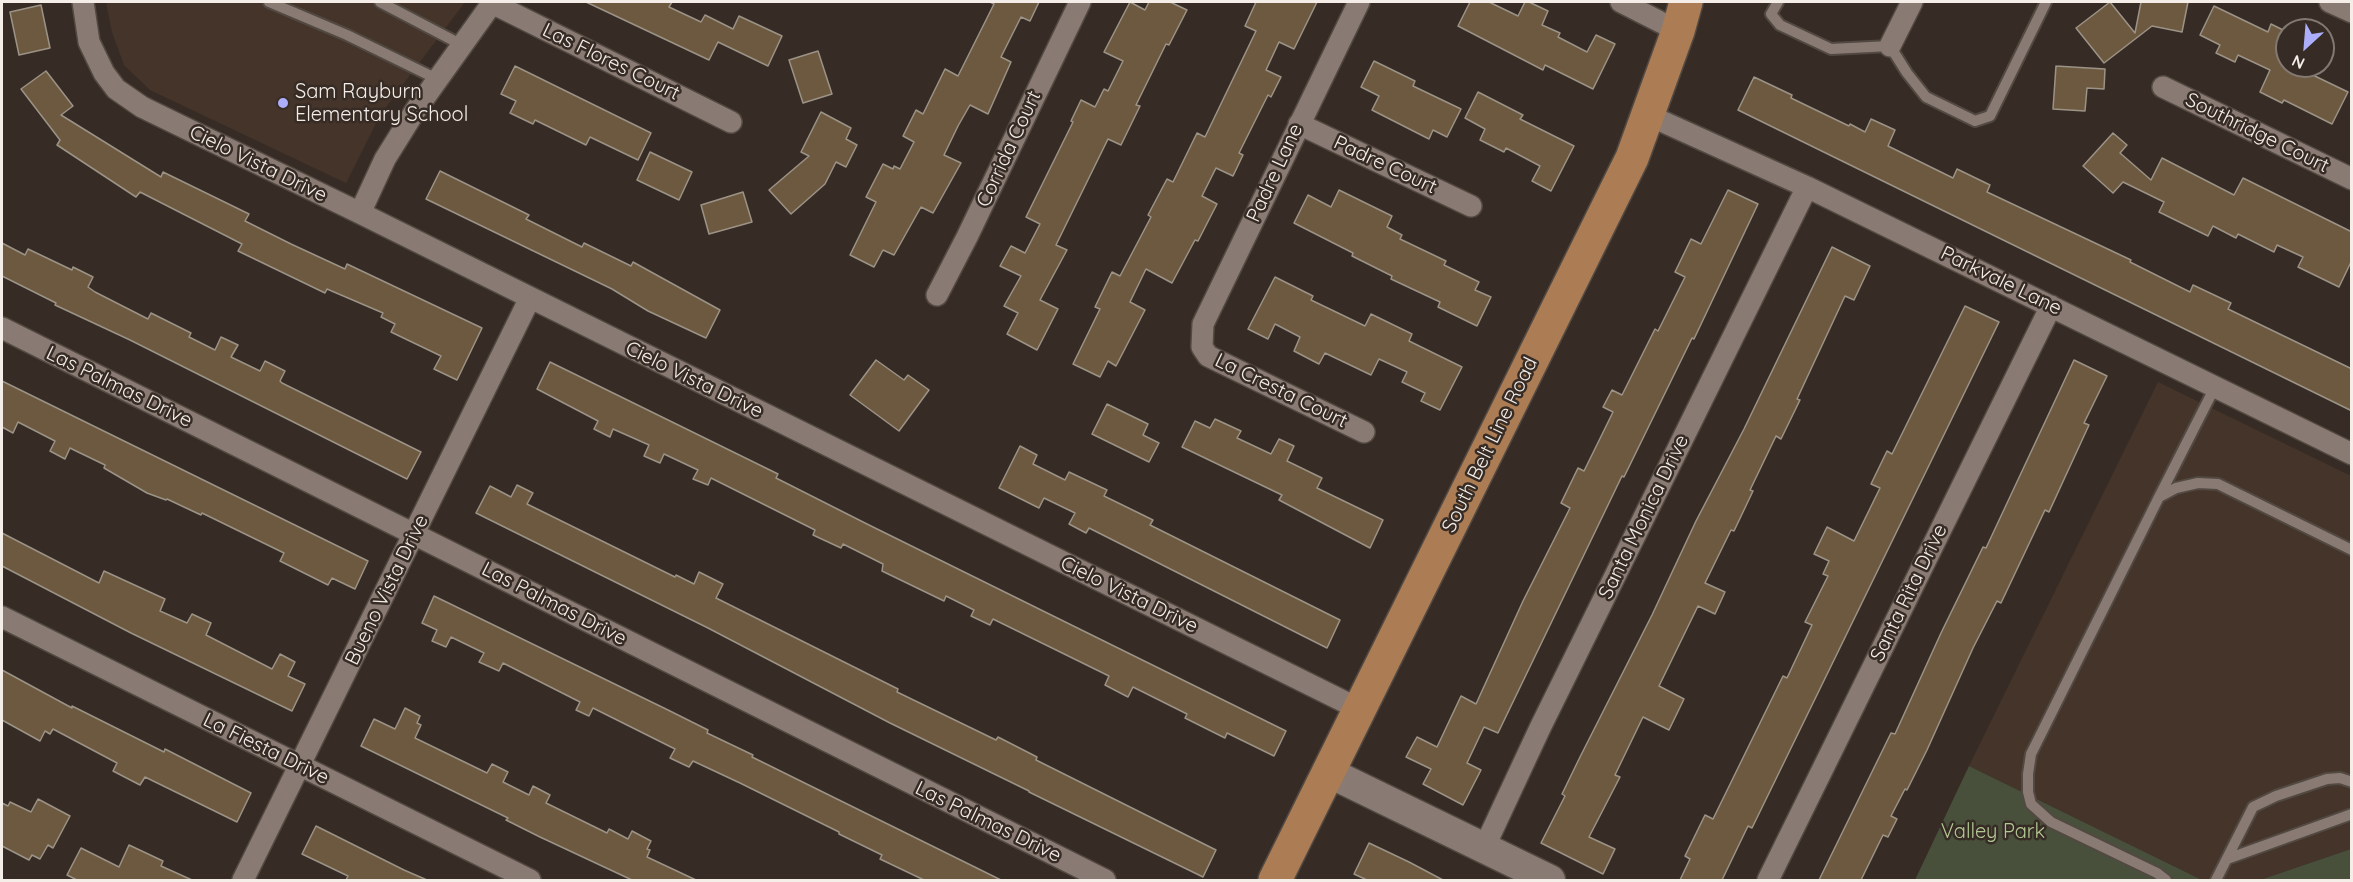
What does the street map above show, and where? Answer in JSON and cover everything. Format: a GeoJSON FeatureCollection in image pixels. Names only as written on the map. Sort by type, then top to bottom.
{"type":"FeatureCollection","features":[{"type":"Feature","properties":{"kind":"main road","name":"South Belt Line Road"},"geometry":{"type":"LineString","coordinates":[[1275,880],[1632,158],[1682,16]]}},
{"type":"Feature","properties":{"kind":"street","name":"Cielo Vista Drive"},"geometry":{"type":"LineString","coordinates":[[83,2],[89,42],[104,73],[117,89],[142,108],[360,213],[1359,709]]}},
{"type":"Feature","properties":{"kind":"street"},"geometry":{"type":"LineString","coordinates":[[360,213],[385,159],[437,79],[492,2]]}},
{"type":"Feature","properties":{"kind":"street","name":"Las Flores Court"},"geometry":{"type":"LineString","coordinates":[[492,2],[731,122]]}},
{"type":"Feature","properties":{"kind":"street","name":"Corrida Court"},"geometry":{"type":"LineString","coordinates":[[937,295],[968,237],[1080,2]]}},
{"type":"Feature","properties":{"kind":"street","name":"Padre Lane"},"geometry":{"type":"LineString","coordinates":[[1202,348],[1203,324],[1359,2]]}},
{"type":"Feature","properties":{"kind":"street"},"geometry":{"type":"LineString","coordinates":[[1621,2],[1682,16]]}},
{"type":"Feature","properties":{"kind":"street"},"geometry":{"type":"LineString","coordinates":[[1890,46],[1912,2]]}},
{"type":"Feature","properties":{"kind":"street"},"geometry":{"type":"LineString","coordinates":[[2330,2],[2352,12]]}},
{"type":"Feature","properties":{"kind":"street","name":"Southridge Court"},"geometry":{"type":"LineString","coordinates":[[2163,87],[2352,179]]}},
{"type":"Feature","properties":{"kind":"street","name":"Parkvale Lane"},"geometry":{"type":"LineString","coordinates":[[1647,115],[1806,187],[2352,454]]}},
{"type":"Feature","properties":{"kind":"street","name":"Padre Court"},"geometry":{"type":"LineString","coordinates":[[1299,124],[1471,206]]}},
{"type":"Feature","properties":{"kind":"street","name":"Santa Monica Drive"},"geometry":{"type":"LineString","coordinates":[[1484,848],[1806,187]]}},
{"type":"Feature","properties":{"kind":"street","name":"Bueno Vista Drive"},"geometry":{"type":"LineString","coordinates":[[243,880],[530,298]]}},
{"type":"Feature","properties":{"kind":"street","name":"Santa Rita Drive"},"geometry":{"type":"LineString","coordinates":[[1768,880],[2051,306]]}},
{"type":"Feature","properties":{"kind":"street","name":"Las Palmas Drive"},"geometry":{"type":"LineString","coordinates":[[2,328],[1105,880]]}},
{"type":"Feature","properties":{"kind":"street","name":"La Cresta Court"},"geometry":{"type":"LineString","coordinates":[[1202,348],[1208,356],[1364,432]]}},
{"type":"Feature","properties":{"kind":"street","name":"La Fiesta Drive"},"geometry":{"type":"LineString","coordinates":[[2,617],[530,880]]}},
{"type":"Feature","properties":{"kind":"street"},"geometry":{"type":"LineString","coordinates":[[1328,772],[1550,880]]}},
{"type":"Feature","properties":{"kind":"lane"},"geometry":{"type":"LineString","coordinates":[[269,2],[347,35],[437,79]]}},
{"type":"Feature","properties":{"kind":"lane"},"geometry":{"type":"LineString","coordinates":[[380,2],[462,45]]}},
{"type":"Feature","properties":{"kind":"lane"},"geometry":{"type":"LineString","coordinates":[[1778,2],[1771,14],[1780,25],[1831,49],[1890,46],[1926,97],[1975,121],[1990,116],[2046,2]]}},
{"type":"Feature","properties":{"kind":"lane"},"geometry":{"type":"LineString","coordinates":[[2166,880],[2157,873],[2051,822],[2031,804],[2028,774],[2031,754],[2215,387]]}},
{"type":"Feature","properties":{"kind":"lane"},"geometry":{"type":"LineString","coordinates":[[2159,497],[2176,488],[2198,483],[2218,484],[2352,550]]}},
{"type":"Feature","properties":{"kind":"lane"},"geometry":{"type":"LineString","coordinates":[[2216,880],[2253,807],[2276,796],[2327,779],[2340,778],[2352,782]]}},
{"type":"Feature","properties":{"kind":"lane"},"geometry":{"type":"LineString","coordinates":[[2227,859],[2352,814]]}},
{"type":"Feature","properties":{"kind":"shaded area","name":"Sam Rayburn Elementary School"},"geometry":{"type":"Polygon","coordinates":[[[106,2],[465,2],[380,115],[346,183],[150,90],[124,65],[112,32],[106,2]]]}},
{"type":"Feature","properties":{"kind":"shaded area"},"geometry":{"type":"Polygon","coordinates":[[[2158,382],[2351,476],[2351,849],[2260,880],[2202,880],[1969,766],[2158,382]]]}},
{"type":"Feature","properties":{"kind":"green space","name":"Valley Park"},"geometry":{"type":"Polygon","coordinates":[[[1969,766],[2202,880],[1915,880],[1969,766]]]}},
{"type":"Feature","properties":{"kind":"green space"},"geometry":{"type":"Polygon","coordinates":[[[2351,849],[2351,880],[2260,880],[2351,849]]]}},
{"type":"Feature","properties":{"kind":"building"},"geometry":{"type":"Polygon","coordinates":[[[586,2],[672,2],[669,7],[701,22],[705,15],[733,29],[739,16],[782,36],[768,66],[718,42],[709,60],[586,2]]]}},
{"type":"Feature","properties":{"kind":"building"},"geometry":{"type":"Polygon","coordinates":[[[990,2],[1039,2],[1030,21],[1021,17],[1001,57],[1011,62],[988,114],[970,105],[958,126],[944,155],[961,163],[933,213],[921,207],[894,255],[883,250],[874,267],[850,255],[876,202],[866,197],[883,164],[893,169],[894,166],[900,169],[914,142],[903,136],[916,110],[923,114],[945,69],[958,76],[994,4],[990,2]]]}},
{"type":"Feature","properties":{"kind":"building"},"geometry":{"type":"Polygon","coordinates":[[[1130,2],[1145,10],[1149,2],[1170,2],[1187,10],[1169,45],[1166,44],[1136,105],[1140,106],[1121,145],[1108,139],[1056,245],[1067,250],[1040,300],[1058,309],[1037,350],[1007,334],[1018,313],[1004,306],[1021,276],[1000,266],[1011,246],[1025,253],[1040,224],[1026,217],[1073,122],[1071,121],[1081,100],[1095,107],[1104,89],[1108,91],[1123,61],[1104,52],[1130,2]]]}},
{"type":"Feature","properties":{"kind":"building"},"geometry":{"type":"Polygon","coordinates":[[[1256,2],[1317,2],[1294,49],[1279,42],[1266,70],[1281,77],[1271,97],[1268,95],[1239,153],[1243,155],[1233,176],[1216,168],[1202,196],[1217,204],[1198,241],[1195,240],[1172,283],[1146,269],[1130,302],[1145,310],[1116,366],[1108,361],[1100,377],[1073,364],[1100,309],[1095,307],[1112,272],[1120,276],[1151,217],[1148,215],[1167,179],[1173,182],[1197,133],[1205,137],[1256,31],[1245,26],[1256,2]]]}},
{"type":"Feature","properties":{"kind":"building"},"geometry":{"type":"Polygon","coordinates":[[[1470,2],[1489,2],[1518,16],[1525,2],[1529,2],[1548,11],[1542,25],[1560,33],[1558,37],[1587,52],[1596,35],[1615,44],[1593,89],[1545,65],[1543,70],[1458,26],[1470,2]]]}},
{"type":"Feature","properties":{"kind":"building"},"geometry":{"type":"Polygon","coordinates":[[[2110,2],[2135,33],[2141,2],[2188,2],[2182,32],[2152,26],[2104,63],[2076,28],[2110,2]]]}},
{"type":"Feature","properties":{"kind":"building"},"geometry":{"type":"Polygon","coordinates":[[[41,5],[50,48],[19,55],[10,12],[41,5]]]}},
{"type":"Feature","properties":{"kind":"building"},"geometry":{"type":"Polygon","coordinates":[[[2214,6],[2268,32],[2271,24],[2275,26],[2275,78],[2319,78],[2348,92],[2332,124],[2284,100],[2282,103],[2260,92],[2270,70],[2238,55],[2235,62],[2216,53],[2220,45],[2200,35],[2214,6]]]}},
{"type":"Feature","properties":{"kind":"building"},"geometry":{"type":"Polygon","coordinates":[[[818,51],[832,94],[803,103],[789,60],[818,51]]]}},
{"type":"Feature","properties":{"kind":"building"},"geometry":{"type":"Polygon","coordinates":[[[1374,61],[1415,81],[1413,86],[1461,109],[1447,137],[1433,130],[1429,139],[1372,110],[1379,96],[1361,87],[1374,61]]]}},
{"type":"Feature","properties":{"kind":"building"},"geometry":{"type":"Polygon","coordinates":[[[515,66],[651,133],[638,160],[590,137],[586,145],[535,120],[533,124],[510,113],[516,101],[501,94],[515,66]]]}},
{"type":"Feature","properties":{"kind":"building"},"geometry":{"type":"Polygon","coordinates":[[[2056,66],[2105,69],[2104,89],[2087,88],[2085,111],[2053,109],[2056,66]]]}},
{"type":"Feature","properties":{"kind":"building"},"geometry":{"type":"Polygon","coordinates":[[[46,71],[73,106],[61,115],[161,177],[163,172],[249,214],[245,221],[291,244],[345,269],[347,264],[482,328],[457,380],[434,369],[441,356],[391,332],[395,324],[381,317],[383,313],[327,289],[325,293],[238,251],[242,244],[140,192],[136,197],[57,145],[60,140],[21,89],[46,71]]]}},
{"type":"Feature","properties":{"kind":"building"},"geometry":{"type":"Polygon","coordinates":[[[1754,77],[1849,126],[1850,124],[1865,132],[1871,119],[1895,130],[1888,146],[1953,178],[1957,169],[1990,185],[1987,192],[2131,260],[2130,262],[2190,292],[2193,285],[2231,303],[2228,309],[2352,369],[2352,411],[1738,110],[1754,77]]]}},
{"type":"Feature","properties":{"kind":"building"},"geometry":{"type":"Polygon","coordinates":[[[1478,92],[1523,115],[1520,119],[1574,146],[1551,191],[1532,181],[1540,166],[1506,148],[1504,152],[1480,140],[1485,129],[1465,118],[1478,92]]]}},
{"type":"Feature","properties":{"kind":"building"},"geometry":{"type":"Polygon","coordinates":[[[821,112],[851,128],[846,139],[857,145],[846,167],[836,162],[825,184],[791,214],[769,190],[809,156],[801,152],[821,112]]]}},
{"type":"Feature","properties":{"kind":"building"},"geometry":{"type":"Polygon","coordinates":[[[2113,133],[2127,145],[2120,153],[2151,180],[2162,158],[2234,195],[2243,178],[2352,232],[2352,260],[2339,287],[2298,267],[2303,257],[2277,245],[2274,252],[2238,234],[2236,238],[2213,226],[2208,236],[2159,212],[2164,202],[2123,182],[2113,193],[2083,166],[2113,133]]]}},
{"type":"Feature","properties":{"kind":"building"},"geometry":{"type":"Polygon","coordinates":[[[650,152],[692,172],[679,200],[637,180],[650,152]]]}},
{"type":"Feature","properties":{"kind":"building"},"geometry":{"type":"Polygon","coordinates":[[[440,171],[529,215],[526,219],[582,247],[584,243],[631,266],[633,262],[720,310],[706,338],[648,311],[612,289],[426,199],[440,171]]]}},
{"type":"Feature","properties":{"kind":"building"},"geometry":{"type":"Polygon","coordinates":[[[1339,190],[1392,216],[1387,227],[1402,235],[1400,239],[1446,261],[1444,265],[1479,282],[1475,290],[1491,297],[1477,326],[1438,307],[1440,302],[1391,279],[1392,276],[1352,256],[1353,253],[1294,223],[1308,195],[1331,207],[1339,190]]]}},
{"type":"Feature","properties":{"kind":"building"},"geometry":{"type":"Polygon","coordinates":[[[1728,190],[1758,204],[1694,339],[1692,338],[1624,477],[1622,476],[1498,733],[1484,727],[1467,763],[1481,770],[1463,805],[1423,784],[1431,769],[1406,757],[1417,737],[1437,747],[1461,696],[1476,704],[1523,601],[1570,508],[1561,503],[1578,468],[1584,471],[1613,412],[1603,407],[1612,390],[1622,395],[1655,329],[1658,331],[1685,277],[1675,272],[1691,239],[1701,244],[1728,190]]]}},
{"type":"Feature","properties":{"kind":"building"},"geometry":{"type":"Polygon","coordinates":[[[743,192],[752,222],[709,234],[701,205],[743,192]]]}},
{"type":"Feature","properties":{"kind":"building"},"geometry":{"type":"Polygon","coordinates":[[[2,243],[25,255],[28,249],[72,270],[73,267],[93,277],[88,287],[95,292],[148,319],[151,313],[191,333],[189,337],[215,350],[221,337],[238,345],[231,357],[260,371],[265,361],[285,371],[280,381],[282,383],[421,452],[407,479],[130,340],[55,305],[56,303],[2,276],[2,243]]]}},
{"type":"Feature","properties":{"kind":"building"},"geometry":{"type":"Polygon","coordinates":[[[1832,247],[1870,266],[1854,300],[1845,296],[1781,439],[1776,436],[1750,490],[1753,491],[1734,531],[1731,530],[1705,583],[1725,592],[1715,614],[1698,606],[1659,686],[1684,699],[1669,730],[1643,717],[1615,775],[1620,777],[1589,837],[1615,849],[1603,874],[1541,843],[1565,796],[1562,794],[1580,757],[1832,247]]]}},
{"type":"Feature","properties":{"kind":"building"},"geometry":{"type":"Polygon","coordinates":[[[1275,277],[1313,296],[1311,300],[1365,326],[1371,314],[1412,334],[1409,341],[1462,367],[1440,410],[1421,401],[1425,393],[1402,382],[1407,372],[1379,359],[1371,375],[1325,353],[1319,364],[1294,351],[1300,337],[1275,324],[1268,339],[1248,329],[1275,277]]]}},
{"type":"Feature","properties":{"kind":"building"},"geometry":{"type":"Polygon","coordinates":[[[1965,306],[1999,322],[1752,828],[1748,826],[1722,880],[1680,880],[1690,859],[1685,856],[1705,815],[1713,819],[1783,676],[1787,678],[1812,625],[1805,622],[1828,576],[1823,574],[1829,561],[1814,554],[1827,527],[1854,541],[1880,488],[1871,484],[1887,451],[1892,454],[1965,306]]]}},
{"type":"Feature","properties":{"kind":"building"},"geometry":{"type":"Polygon","coordinates":[[[876,360],[904,380],[908,375],[929,390],[899,431],[850,395],[876,360]]]}},
{"type":"Feature","properties":{"kind":"building"},"geometry":{"type":"Polygon","coordinates":[[[2074,360],[2107,376],[2084,423],[2089,425],[2049,512],[2045,510],[2001,603],[1997,601],[1973,648],[1927,750],[1891,816],[1897,819],[1888,837],[1883,835],[1861,880],[1819,880],[1891,733],[1895,734],[1941,633],[1983,547],[1986,548],[2074,360]]]}},
{"type":"Feature","properties":{"kind":"building"},"geometry":{"type":"Polygon","coordinates":[[[550,362],[778,474],[776,478],[867,524],[1286,731],[1274,756],[1227,733],[1225,738],[1185,718],[1187,714],[1133,687],[1128,697],[1105,685],[1109,676],[993,619],[990,625],[971,616],[974,610],[946,596],[944,601],[882,571],[883,564],[843,544],[841,548],[813,535],[815,530],[711,478],[708,485],[693,479],[698,470],[664,454],[660,463],[644,456],[649,445],[613,429],[610,437],[594,429],[598,421],[537,389],[550,362]]]}},
{"type":"Feature","properties":{"kind":"building"},"geometry":{"type":"Polygon","coordinates":[[[2,381],[368,561],[355,589],[332,578],[328,585],[280,561],[284,553],[202,513],[201,515],[167,499],[147,493],[104,468],[105,465],[70,448],[65,459],[50,451],[55,441],[18,422],[13,433],[2,427],[2,381]]]}},
{"type":"Feature","properties":{"kind":"building"},"geometry":{"type":"Polygon","coordinates":[[[1107,404],[1148,424],[1143,435],[1159,443],[1149,462],[1092,434],[1107,404]]]}},
{"type":"Feature","properties":{"kind":"building"},"geometry":{"type":"Polygon","coordinates":[[[1215,419],[1241,431],[1237,438],[1271,454],[1279,439],[1294,446],[1287,461],[1322,478],[1317,488],[1383,520],[1370,548],[1279,500],[1282,495],[1182,447],[1195,421],[1210,428],[1215,419]]]}},
{"type":"Feature","properties":{"kind":"building"},"geometry":{"type":"Polygon","coordinates":[[[1020,446],[1037,455],[1033,464],[1065,480],[1069,472],[1107,490],[1104,496],[1153,520],[1150,525],[1340,620],[1327,648],[1089,528],[1086,533],[1069,524],[1075,513],[1044,498],[1039,508],[999,488],[1020,446]]]}},
{"type":"Feature","properties":{"kind":"building"},"geometry":{"type":"Polygon","coordinates":[[[517,485],[533,493],[527,504],[675,577],[676,575],[694,584],[699,572],[723,584],[716,598],[898,689],[897,692],[996,740],[998,737],[1037,757],[1036,760],[1216,850],[1203,877],[890,723],[708,628],[476,513],[490,486],[511,497],[517,485]]]}},
{"type":"Feature","properties":{"kind":"building"},"geometry":{"type":"Polygon","coordinates":[[[2,533],[99,583],[104,571],[165,599],[160,611],[187,623],[192,614],[211,623],[206,635],[272,669],[280,654],[295,662],[288,676],[305,684],[292,711],[131,633],[2,566],[2,533]]]}},
{"type":"Feature","properties":{"kind":"building"},"geometry":{"type":"Polygon","coordinates":[[[434,596],[708,730],[707,733],[753,755],[752,757],[1001,880],[924,880],[880,859],[882,855],[839,832],[740,783],[693,761],[689,767],[670,758],[675,749],[593,708],[589,716],[576,710],[580,702],[503,663],[499,671],[479,662],[484,653],[451,637],[446,647],[432,641],[437,630],[422,623],[434,596]]]}},
{"type":"Feature","properties":{"kind":"building"},"geometry":{"type":"Polygon","coordinates":[[[2,670],[72,708],[72,706],[164,752],[165,749],[251,793],[237,822],[145,777],[140,785],[113,771],[117,763],[53,729],[50,734],[45,731],[40,741],[2,720],[2,670]]]}},
{"type":"Feature","properties":{"kind":"building"},"geometry":{"type":"Polygon","coordinates":[[[405,708],[420,716],[417,723],[421,725],[415,738],[487,773],[492,764],[508,772],[503,782],[529,795],[533,786],[550,795],[546,803],[607,833],[609,829],[628,839],[632,831],[651,841],[647,849],[650,850],[647,857],[696,880],[632,880],[540,837],[506,820],[508,818],[361,746],[374,719],[395,729],[405,708]]]}},
{"type":"Feature","properties":{"kind":"building"},"geometry":{"type":"Polygon","coordinates":[[[38,799],[70,816],[53,848],[48,845],[40,859],[32,855],[29,860],[2,846],[2,803],[8,806],[10,802],[31,812],[38,799]]]}},
{"type":"Feature","properties":{"kind":"building"},"geometry":{"type":"Polygon","coordinates":[[[316,826],[427,880],[346,880],[348,876],[302,854],[316,826]]]}},
{"type":"Feature","properties":{"kind":"building"},"geometry":{"type":"Polygon","coordinates":[[[1369,843],[1443,880],[1367,880],[1354,874],[1369,843]]]}},
{"type":"Feature","properties":{"kind":"building"},"geometry":{"type":"Polygon","coordinates":[[[129,845],[163,861],[161,866],[192,880],[77,880],[67,875],[81,848],[119,867],[129,845]]]}},
{"type":"Feature","properties":{"kind":"place","name":"Sam Rayburn Elementary School"},"geometry":{"type":"Point","coordinates":[283,103]}}]}
